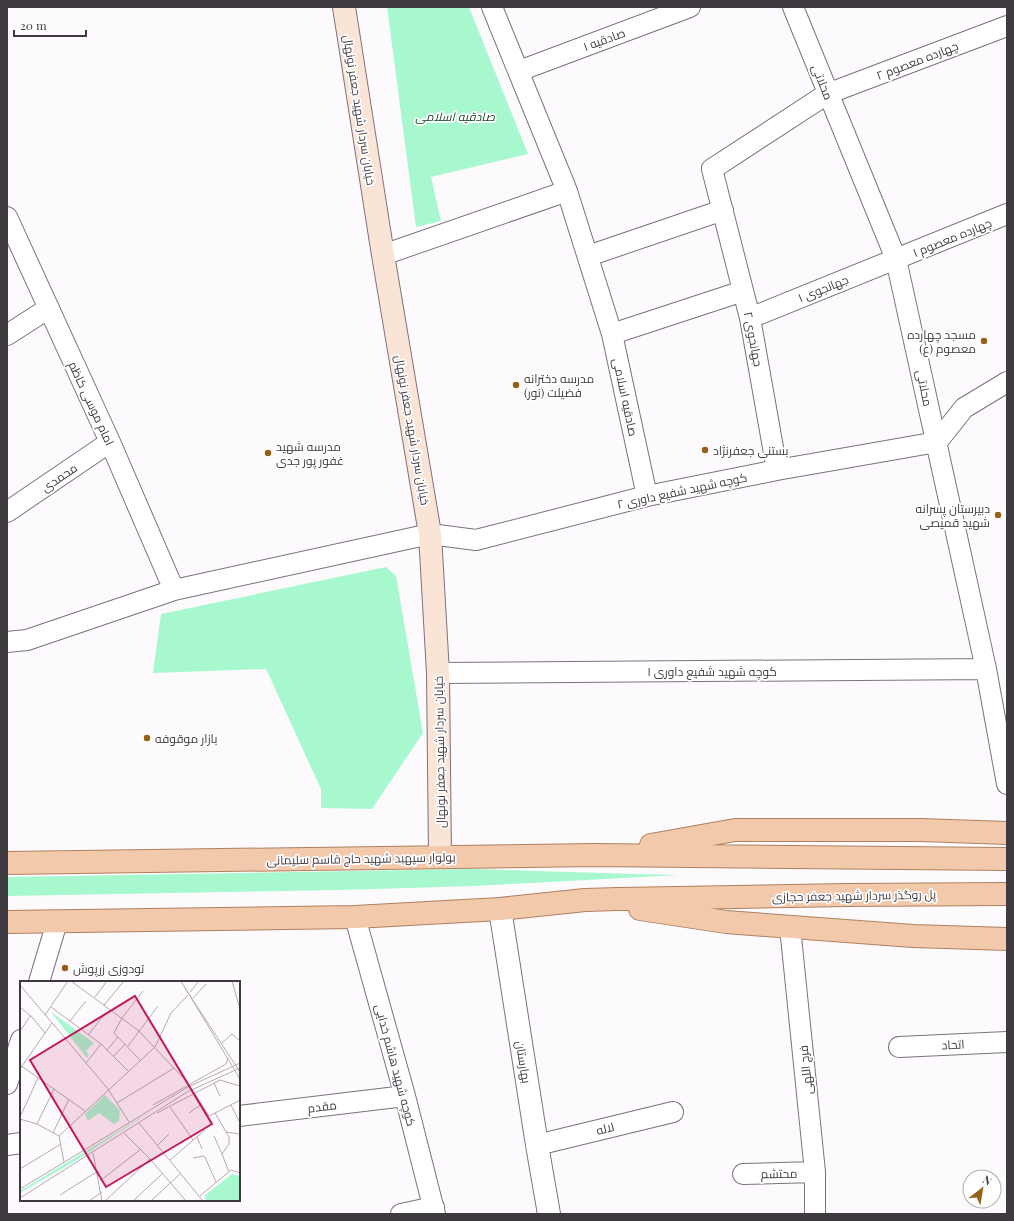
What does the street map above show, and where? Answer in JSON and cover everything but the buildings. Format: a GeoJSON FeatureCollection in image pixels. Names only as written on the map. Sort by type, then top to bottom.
{"type":"FeatureCollection","features":[{"type":"Feature","properties":{"kind":"main road","name":"خیابان سردار شهید جعفر نونهال"},"geometry":{"type":"LineString","coordinates":[[344,7],[383,254],[430,534],[438,673],[440,857]]}},
{"type":"Feature","properties":{"kind":"main road"},"geometry":{"type":"LineString","coordinates":[[594,855],[735,830],[921,830],[1007,833]]}},
{"type":"Feature","properties":{"kind":"main road","name":"بولوار سپهبد شهید حاج قاسم سلیمانی"},"geometry":{"type":"LineString","coordinates":[[7,862],[594,855],[1007,859]]}},
{"type":"Feature","properties":{"kind":"main road","name":"پل روگذر سردار شهید جعفر حجازی"},"geometry":{"type":"LineString","coordinates":[[585,900],[702,897],[1007,894]]}},
{"type":"Feature","properties":{"kind":"main road"},"geometry":{"type":"LineString","coordinates":[[7,922],[355,917],[500,909],[585,900],[726,922],[913,936],[1007,939]]}},
{"type":"Feature","properties":{"kind":"street","name":"صادقیه اسلامی"},"geometry":{"type":"LineString","coordinates":[[492,7],[567,191],[588,256],[612,334],[647,496]]}},
{"type":"Feature","properties":{"kind":"street","name":"صادقیه ۱"},"geometry":{"type":"LineString","coordinates":[[518,71],[690,7]]}},
{"type":"Feature","properties":{"kind":"street","name":"محلاتی"},"geometry":{"type":"LineString","coordinates":[[792,7],[896,259],[986,669],[1007,784]]}},
{"type":"Feature","properties":{"kind":"street","name":"چهارده معصوم ۲"},"geometry":{"type":"LineString","coordinates":[[828,94],[1007,26]]}},
{"type":"Feature","properties":{"kind":"street","name":"جهانجوی ۲"},"geometry":{"type":"LineString","coordinates":[[777,470],[750,318],[712,169],[828,94]]}},
{"type":"Feature","properties":{"kind":"street"},"geometry":{"type":"LineString","coordinates":[[383,254],[567,191]]}},
{"type":"Feature","properties":{"kind":"street"},"geometry":{"type":"LineString","coordinates":[[588,256],[723,210]]}},
{"type":"Feature","properties":{"kind":"street","name":"چهارده معصوم ۱"},"geometry":{"type":"LineString","coordinates":[[896,259],[1007,214]]}},
{"type":"Feature","properties":{"kind":"street","name":"امام موسی کاظم"},"geometry":{"type":"LineString","coordinates":[[7,217],[110,442],[174,590]]}},
{"type":"Feature","properties":{"kind":"street","name":"جهانجوی ۱"},"geometry":{"type":"LineString","coordinates":[[750,318],[896,259]]}},
{"type":"Feature","properties":{"kind":"street"},"geometry":{"type":"LineString","coordinates":[[612,334],[743,292]]}},
{"type":"Feature","properties":{"kind":"street"},"geometry":{"type":"LineString","coordinates":[[7,335],[49,308]]}},
{"type":"Feature","properties":{"kind":"street"},"geometry":{"type":"LineString","coordinates":[[937,442],[964,408],[1007,382]]}},
{"type":"Feature","properties":{"kind":"street","name":"محمدی"},"geometry":{"type":"LineString","coordinates":[[7,512],[110,442]]}},
{"type":"Feature","properties":{"kind":"street","name":"کوچه شهید شفیع داوری ۲"},"geometry":{"type":"LineString","coordinates":[[430,534],[476,540],[647,496],[777,470],[937,442]]}},
{"type":"Feature","properties":{"kind":"street"},"geometry":{"type":"LineString","coordinates":[[7,642],[26,640],[174,590],[430,534]]}},
{"type":"Feature","properties":{"kind":"street","name":"کوچه شهید شفیع داوری ۱"},"geometry":{"type":"LineString","coordinates":[[438,673],[986,669]]}},
{"type":"Feature","properties":{"kind":"street","name":"بهارستان"},"geometry":{"type":"LineString","coordinates":[[500,909],[549,1214]]}},
{"type":"Feature","properties":{"kind":"street","name":"کوچه شهید هاشم خدایی"},"geometry":{"type":"LineString","coordinates":[[355,917],[405,1096],[434,1211]]}},
{"type":"Feature","properties":{"kind":"street"},"geometry":{"type":"LineString","coordinates":[[38,981],[57,922]]}},
{"type":"Feature","properties":{"kind":"street","name":"فرج اللهی"},"geometry":{"type":"LineString","coordinates":[[790,927],[815,1172],[815,1214]]}},
{"type":"Feature","properties":{"kind":"street","name":"اتحاد"},"geometry":{"type":"LineString","coordinates":[[899,1047],[1007,1042]]}},
{"type":"Feature","properties":{"kind":"street"},"geometry":{"type":"LineString","coordinates":[[8,1077],[20,1043]]}},
{"type":"Feature","properties":{"kind":"street","name":"مقدم"},"geometry":{"type":"LineString","coordinates":[[240,1116],[405,1096]]}},
{"type":"Feature","properties":{"kind":"street","name":"لاله"},"geometry":{"type":"LineString","coordinates":[[537,1145],[673,1112]]}},
{"type":"Feature","properties":{"kind":"street"},"geometry":{"type":"LineString","coordinates":[[7,1144],[20,1143]]}},
{"type":"Feature","properties":{"kind":"street","name":"محتشم"},"geometry":{"type":"LineString","coordinates":[[743,1174],[815,1172]]}},
{"type":"Feature","properties":{"kind":"street"},"geometry":{"type":"LineString","coordinates":[[401,1214],[434,1211]]}},
{"type":"Feature","properties":{"kind":"green space","name":"صادقیه اسلامی"},"geometry":{"type":"Polygon","coordinates":[[[387,7],[469,7],[528,154],[431,177],[441,221],[416,227],[387,7]]]}},
{"type":"Feature","properties":{"kind":"green space"},"geometry":{"type":"Polygon","coordinates":[[[386,567],[396,576],[423,733],[372,809],[321,808],[321,789],[266,669],[153,673],[161,614],[386,567]]]}},
{"type":"Feature","properties":{"kind":"green space"},"geometry":{"type":"Polygon","coordinates":[[[472,869],[679,875],[475,886],[7,896],[7,877],[472,869]]]}},
{"type":"Feature","properties":{"kind":"place","name":"مسجد چهارده معصوم (ع)"},"geometry":{"type":"Point","coordinates":[984,341]}},
{"type":"Feature","properties":{"kind":"place","name":"مدرسه دخترانه فضیلت (نور)"},"geometry":{"type":"Point","coordinates":[516,385]}},
{"type":"Feature","properties":{"kind":"place","name":"بستنی جعفرنژاد"},"geometry":{"type":"Point","coordinates":[705,450]}},
{"type":"Feature","properties":{"kind":"place","name":"مدرسه شهید غفور پور جدی"},"geometry":{"type":"Point","coordinates":[268,453]}},
{"type":"Feature","properties":{"kind":"place","name":"دبیرستان پسرانه شهید قمیصی"},"geometry":{"type":"Point","coordinates":[998,515]}},
{"type":"Feature","properties":{"kind":"place","name":"بازار موقوفه"},"geometry":{"type":"Point","coordinates":[147,738]}},
{"type":"Feature","properties":{"kind":"place","name":"تودوزی زرپوش"},"geometry":{"type":"Point","coordinates":[65,968]}}]}
